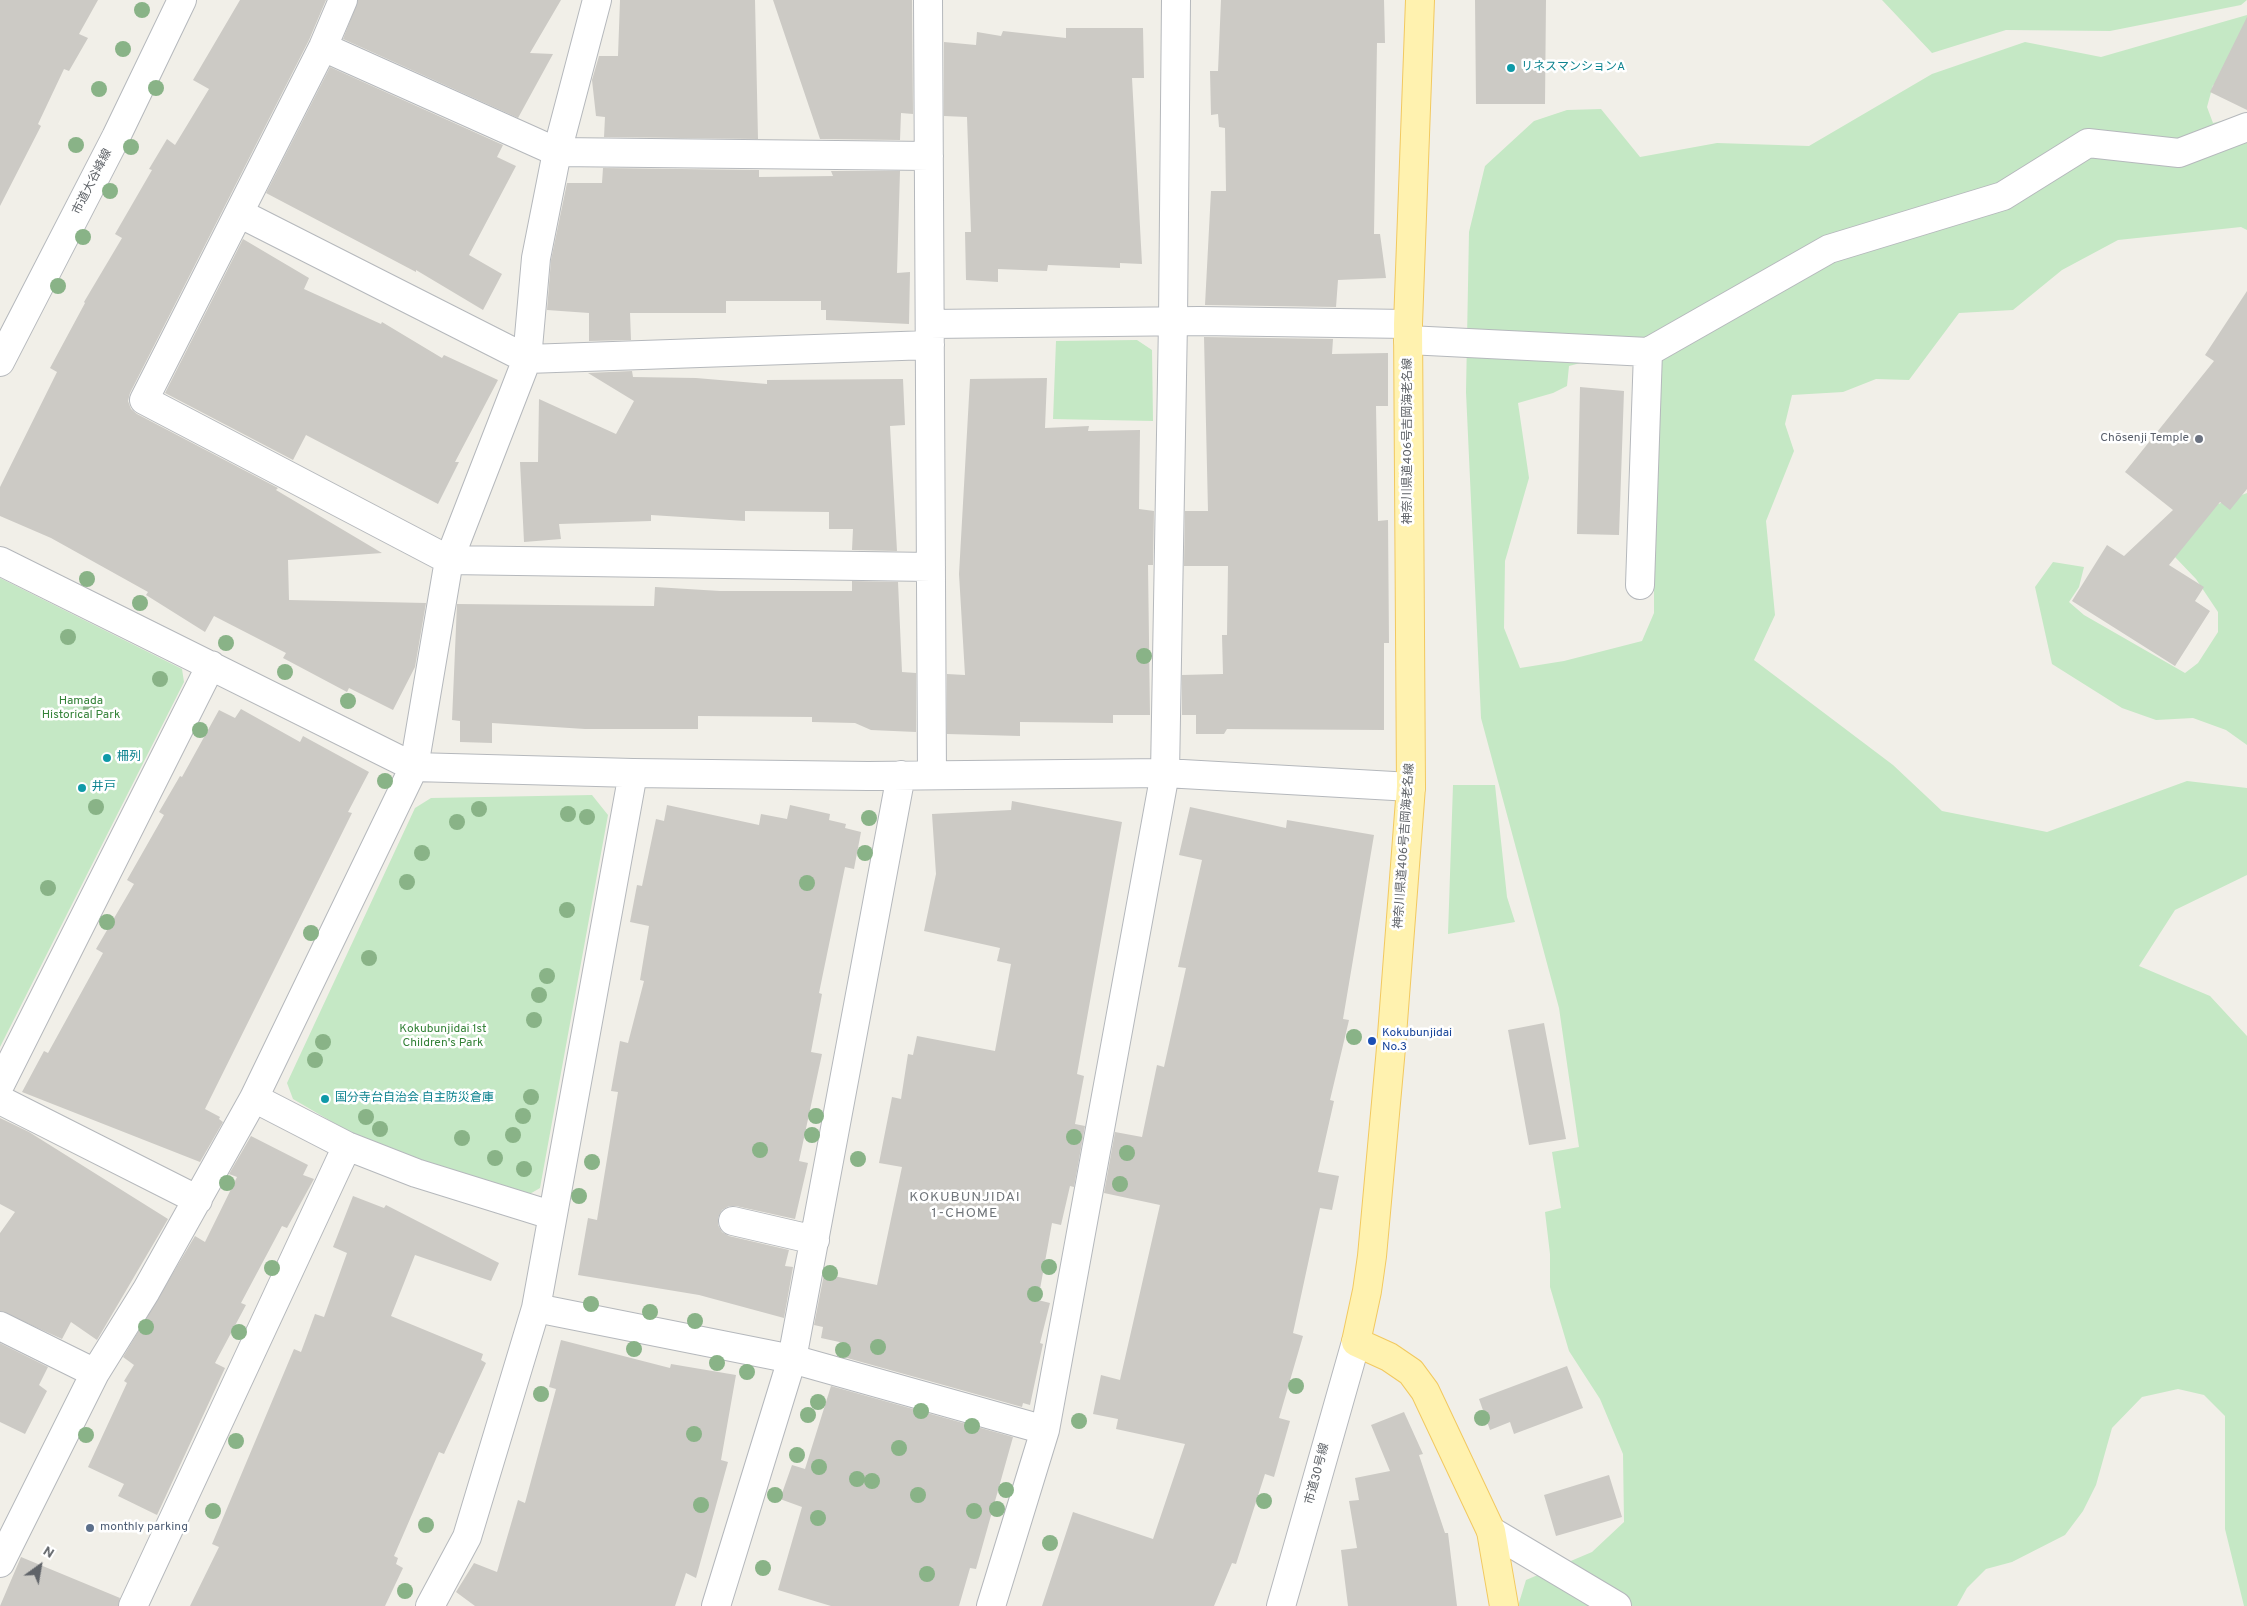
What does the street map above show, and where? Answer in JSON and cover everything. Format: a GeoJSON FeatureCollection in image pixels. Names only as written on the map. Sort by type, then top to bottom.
{"type":"FeatureCollection","features":[{"type":"Feature","properties":{"kind":"main road","name":"神奈川県道406号吉岡海老名線"},"geometry":{"type":"LineString","coordinates":[[1356,1342],[1372,1256],[1391,1048],[1411,786],[1408,332],[1420,0]]}},
{"type":"Feature","properties":{"kind":"main road"},"geometry":{"type":"LineString","coordinates":[[1356,1342],[1389,1357],[1411,1372],[1426,1391],[1491,1531],[1504,1606]]}},
{"type":"Feature","properties":{"kind":"street","name":"市道大谷峰線"},"geometry":{"type":"LineString","coordinates":[[0,362],[116,136],[182,0]]}},
{"type":"Feature","properties":{"kind":"street"},"geometry":{"type":"LineString","coordinates":[[343,0],[323,47],[144,400],[449,560],[931,567]]}},
{"type":"Feature","properties":{"kind":"street"},"geometry":{"type":"LineString","coordinates":[[3,1550],[95,1373],[146,1291],[254,1098],[414,767],[449,560],[527,359],[536,258],[557,152],[597,0]]}},
{"type":"Feature","properties":{"kind":"street"},"geometry":{"type":"LineString","coordinates":[[928,0],[932,774]]}},
{"type":"Feature","properties":{"kind":"street"},"geometry":{"type":"LineString","coordinates":[[991,1606],[1045,1430],[1164,773],[1173,321],[1176,0]]}},
{"type":"Feature","properties":{"kind":"street"},"geometry":{"type":"LineString","coordinates":[[323,47],[557,152],[929,156]]}},
{"type":"Feature","properties":{"kind":"street"},"geometry":{"type":"LineString","coordinates":[[239,213],[527,359],[1173,321],[1408,332],[1648,352],[1829,249],[2003,196],[2088,143],[2179,153],[2247,127]]}},
{"type":"Feature","properties":{"kind":"street"},"geometry":{"type":"LineString","coordinates":[[1640,585],[1648,352]]}},
{"type":"Feature","properties":{"kind":"street"},"geometry":{"type":"LineString","coordinates":[[0,561],[414,767],[633,773],[901,775],[1164,773],[1411,786]]}},
{"type":"Feature","properties":{"kind":"street"},"geometry":{"type":"LineString","coordinates":[[0,1085],[211,665]]}},
{"type":"Feature","properties":{"kind":"street"},"geometry":{"type":"LineString","coordinates":[[430,1606],[467,1536],[536,1308],[551,1215],[633,773]]}},
{"type":"Feature","properties":{"kind":"street"},"geometry":{"type":"LineString","coordinates":[[716,1606],[792,1360],[901,775]]}},
{"type":"Feature","properties":{"kind":"street"},"geometry":{"type":"LineString","coordinates":[[254,1098],[347,1146],[416,1173],[551,1215]]}},
{"type":"Feature","properties":{"kind":"street"},"geometry":{"type":"LineString","coordinates":[[0,1100],[198,1200]]}},
{"type":"Feature","properties":{"kind":"street"},"geometry":{"type":"LineString","coordinates":[[133,1606],[347,1146]]}},
{"type":"Feature","properties":{"kind":"street"},"geometry":{"type":"LineString","coordinates":[[733,1221],[815,1240]]}},
{"type":"Feature","properties":{"kind":"street"},"geometry":{"type":"LineString","coordinates":[[536,1308],[792,1360],[1045,1430]]}},
{"type":"Feature","properties":{"kind":"street"},"geometry":{"type":"LineString","coordinates":[[0,1326],[95,1373]]}},
{"type":"Feature","properties":{"kind":"street","name":"市道30号線"},"geometry":{"type":"LineString","coordinates":[[1281,1606],[1356,1342]]}},
{"type":"Feature","properties":{"kind":"street"},"geometry":{"type":"LineString","coordinates":[[1491,1531],[1617,1606]]}},
{"type":"Feature","properties":{"kind":"green space"},"geometry":{"type":"Polygon","coordinates":[[[1882,0],[2247,0],[2241,5],[2110,31],[2006,30],[1932,53],[1882,0]]]}},
{"type":"Feature","properties":{"kind":"green space"},"geometry":{"type":"Polygon","coordinates":[[[2247,15],[2247,82],[2213,85],[2207,107],[2213,123],[2247,115],[2247,230],[2241,227],[2118,240],[2062,270],[2013,310],[1959,313],[1909,380],[1876,379],[1843,392],[1792,395],[1785,424],[1794,451],[1766,521],[1775,615],[1754,660],[1893,765],[1942,811],[2047,832],[2187,781],[2247,788],[2247,875],[2175,910],[2139,966],[2210,996],[2247,1036],[2247,1606],[2244,1606],[2225,1529],[2225,1416],[2204,1395],[2178,1389],[2142,1397],[2112,1428],[2096,1485],[2083,1511],[2065,1535],[2012,1562],[1986,1569],[1967,1588],[1957,1606],[1518,1606],[1526,1580],[1592,1552],[1624,1522],[1623,1454],[1600,1399],[1569,1351],[1550,1287],[1550,1254],[1545,1212],[1561,1208],[1552,1152],[1579,1147],[1559,1008],[1481,718],[1466,392],[1469,232],[1485,166],[1534,121],[1567,110],[1601,109],[1640,157],[1717,143],[1809,146],[1932,74],[2025,42],[2101,57],[2247,15]],[[1592,360],[1569,366],[1567,386],[1553,393],[1518,403],[1529,478],[1505,561],[1504,628],[1520,668],[1564,661],[1642,641],[1654,613],[1654,377],[1646,365],[1592,360]]]}},
{"type":"Feature","properties":{"kind":"green space"},"geometry":{"type":"Polygon","coordinates":[[[1137,340],[1152,350],[1153,421],[1053,419],[1056,341],[1137,340]]]}},
{"type":"Feature","properties":{"kind":"green space"},"geometry":{"type":"Polygon","coordinates":[[[2247,493],[2247,745],[2226,730],[2193,718],[2156,720],[2122,708],[2052,664],[2035,587],[2053,562],[2084,567],[2079,587],[2069,602],[2084,615],[2185,673],[2198,663],[2218,632],[2218,612],[2196,579],[2175,557],[2192,514],[2247,493]]]}},
{"type":"Feature","properties":{"kind":"green space","name":"Hamada Historical Park"},"geometry":{"type":"Polygon","coordinates":[[[0,578],[182,669],[184,682],[0,1047],[0,578]]]}},
{"type":"Feature","properties":{"kind":"green space"},"geometry":{"type":"Polygon","coordinates":[[[1453,785],[1495,785],[1507,897],[1515,922],[1448,934],[1453,785]]]}},
{"type":"Feature","properties":{"kind":"green space","name":"Kokubunjidai 1st Children's Park"},"geometry":{"type":"Polygon","coordinates":[[[592,795],[608,815],[540,1188],[528,1195],[420,1160],[346,1130],[293,1099],[287,1083],[415,808],[431,798],[592,795]]]}},
{"type":"Feature","properties":{"kind":"building"},"geometry":{"type":"Polygon","coordinates":[[[0,0],[98,0],[79,34],[88,38],[69,71],[64,69],[38,124],[41,126],[0,206],[0,0]]]}},
{"type":"Feature","properties":{"kind":"building"},"geometry":{"type":"Polygon","coordinates":[[[240,0],[326,0],[309,40],[130,393],[128,401],[131,409],[137,414],[278,488],[276,490],[382,553],[288,560],[289,600],[426,603],[415,667],[393,710],[349,688],[347,692],[283,658],[286,653],[214,616],[205,632],[146,595],[148,592],[51,538],[0,516],[0,487],[57,372],[50,368],[84,302],[122,238],[115,234],[152,170],[149,169],[167,139],[175,145],[209,89],[193,80],[240,0]]]}},
{"type":"Feature","properties":{"kind":"building"},"geometry":{"type":"Polygon","coordinates":[[[358,0],[561,0],[530,53],[553,54],[518,118],[343,39],[358,0]]]}},
{"type":"Feature","properties":{"kind":"building"},"geometry":{"type":"Polygon","coordinates":[[[620,0],[755,0],[758,139],[604,137],[605,117],[596,116],[592,80],[599,56],[618,56],[620,0]]]}},
{"type":"Feature","properties":{"kind":"building"},"geometry":{"type":"Polygon","coordinates":[[[773,0],[912,0],[913,114],[901,113],[900,140],[820,139],[773,0]]]}},
{"type":"Feature","properties":{"kind":"building"},"geometry":{"type":"Polygon","coordinates":[[[1221,0],[1384,0],[1385,43],[1377,43],[1374,234],[1380,234],[1386,278],[1338,280],[1336,307],[1205,305],[1211,191],[1226,191],[1225,128],[1219,127],[1218,114],[1211,115],[1210,71],[1218,71],[1221,0]]]}},
{"type":"Feature","properties":{"kind":"building","name":"リネスマンションA"},"geometry":{"type":"Polygon","coordinates":[[[1475,0],[1546,0],[1545,104],[1476,104],[1475,0]]]}},
{"type":"Feature","properties":{"kind":"building"},"geometry":{"type":"Polygon","coordinates":[[[2247,17],[2247,110],[2210,92],[2247,17]]]}},
{"type":"Feature","properties":{"kind":"building"},"geometry":{"type":"Polygon","coordinates":[[[1066,28],[1143,28],[1144,78],[1132,78],[1142,264],[1120,263],[1120,268],[1048,265],[1047,271],[998,269],[998,282],[966,280],[965,232],[971,232],[967,117],[944,116],[944,42],[976,45],[977,32],[1001,36],[1003,31],[1066,38],[1066,28]]]}},
{"type":"Feature","properties":{"kind":"building"},"geometry":{"type":"Polygon","coordinates":[[[330,67],[503,145],[497,157],[516,166],[469,255],[502,274],[483,310],[416,270],[416,272],[266,193],[330,67]]]}},
{"type":"Feature","properties":{"kind":"building"},"geometry":{"type":"Polygon","coordinates":[[[603,168],[759,170],[759,177],[833,176],[831,171],[900,171],[897,273],[910,272],[909,324],[826,320],[826,310],[821,310],[821,301],[726,301],[726,313],[630,313],[631,340],[589,341],[589,313],[547,310],[551,260],[567,183],[602,183],[603,168]]]}},
{"type":"Feature","properties":{"kind":"building"},"geometry":{"type":"Polygon","coordinates":[[[243,239],[309,278],[304,289],[381,324],[382,322],[442,358],[444,355],[498,380],[455,462],[459,462],[438,504],[306,435],[293,460],[165,393],[243,239]]]}},
{"type":"Feature","properties":{"kind":"building"},"geometry":{"type":"Polygon","coordinates":[[[2247,291],[2247,489],[2230,510],[2220,502],[2169,565],[2204,587],[2195,601],[2210,611],[2175,666],[2072,601],[2107,545],[2124,556],[2173,510],[2125,472],[2214,361],[2205,355],[2247,291]]]}},
{"type":"Feature","properties":{"kind":"building"},"geometry":{"type":"Polygon","coordinates":[[[1204,337],[1333,339],[1332,354],[1388,353],[1388,406],[1376,406],[1378,521],[1388,520],[1389,643],[1384,643],[1384,730],[1227,729],[1224,734],[1196,734],[1196,715],[1182,715],[1182,675],[1223,674],[1222,635],[1227,635],[1228,566],[1184,566],[1185,511],[1208,511],[1204,337]]]}},
{"type":"Feature","properties":{"kind":"building"},"geometry":{"type":"Polygon","coordinates":[[[632,371],[633,377],[696,378],[767,384],[767,380],[903,379],[905,425],[890,426],[897,551],[852,550],[853,529],[829,529],[829,512],[745,511],[745,521],[651,515],[651,521],[559,524],[561,539],[524,542],[520,462],[538,462],[539,399],[616,434],[634,401],[588,373],[632,371]]]}},
{"type":"Feature","properties":{"kind":"building"},"geometry":{"type":"Polygon","coordinates":[[[1047,378],[1045,428],[1089,426],[1088,431],[1140,430],[1139,509],[1154,511],[1153,565],[1148,565],[1150,715],[1113,715],[1113,723],[1020,722],[1020,736],[947,734],[947,674],[965,675],[959,574],[970,379],[1047,378]]]}},
{"type":"Feature","properties":{"kind":"building"},"geometry":{"type":"Polygon","coordinates":[[[1580,387],[1624,391],[1619,535],[1577,534],[1580,387]]]}},
{"type":"Feature","properties":{"kind":"building"},"geometry":{"type":"Polygon","coordinates":[[[852,581],[898,582],[902,672],[916,673],[916,732],[871,730],[855,723],[812,722],[812,717],[698,716],[698,729],[585,729],[492,723],[492,743],[460,742],[460,721],[452,720],[457,604],[654,606],[655,587],[720,591],[852,591],[852,581]]]}},
{"type":"Feature","properties":{"kind":"building"},"geometry":{"type":"Polygon","coordinates":[[[241,709],[300,742],[303,736],[369,772],[348,812],[352,813],[205,1109],[220,1117],[219,1119],[223,1122],[200,1162],[22,1092],[44,1051],[48,1053],[103,953],[96,949],[134,884],[127,880],[164,815],[159,812],[180,776],[182,777],[219,710],[235,718],[241,709]]]}},
{"type":"Feature","properties":{"kind":"building"},"geometry":{"type":"Polygon","coordinates":[[[1012,801],[1122,822],[1077,1074],[1084,1076],[1075,1124],[1085,1126],[1074,1187],[1070,1186],[1061,1225],[1052,1223],[1038,1300],[1050,1303],[1040,1343],[1043,1344],[1030,1405],[1023,1403],[1022,1407],[840,1356],[844,1343],[821,1338],[823,1327],[814,1325],[824,1274],[877,1285],[902,1167],[879,1163],[892,1097],[901,1099],[908,1054],[913,1055],[917,1036],[995,1051],[1011,964],[997,961],[1000,948],[924,931],[936,874],[932,814],[1011,810],[1012,801]]]}},
{"type":"Feature","properties":{"kind":"building"},"geometry":{"type":"Polygon","coordinates":[[[667,805],[759,825],[761,814],[787,819],[790,805],[830,814],[829,820],[846,824],[845,828],[861,832],[854,869],[845,867],[819,993],[822,994],[811,1052],[822,1054],[799,1161],[808,1163],[795,1219],[736,1206],[729,1206],[722,1210],[718,1218],[718,1225],[722,1232],[729,1236],[789,1250],[785,1266],[793,1267],[784,1318],[699,1295],[578,1275],[588,1218],[597,1220],[618,1092],[611,1091],[620,1041],[628,1043],[644,981],[640,980],[649,926],[630,922],[637,885],[642,886],[656,819],[664,821],[667,805]]]}},
{"type":"Feature","properties":{"kind":"building"},"geometry":{"type":"Polygon","coordinates":[[[1190,807],[1286,828],[1287,820],[1374,835],[1343,1019],[1349,1020],[1330,1100],[1334,1101],[1318,1172],[1339,1176],[1332,1210],[1320,1208],[1293,1333],[1303,1336],[1279,1418],[1290,1421],[1274,1477],[1265,1474],[1236,1564],[1232,1563],[1214,1606],[1042,1606],[1073,1512],[1153,1539],[1185,1444],[1116,1429],[1118,1419],[1093,1414],[1101,1375],[1120,1380],[1160,1205],[1104,1193],[1115,1132],[1142,1137],[1157,1065],[1164,1067],[1186,968],[1178,967],[1202,860],[1179,855],[1190,807]]]}},
{"type":"Feature","properties":{"kind":"building"},"geometry":{"type":"Polygon","coordinates":[[[1544,1023],[1566,1139],[1529,1145],[1508,1030],[1544,1023]]]}},
{"type":"Feature","properties":{"kind":"building"},"geometry":{"type":"Polygon","coordinates":[[[0,1118],[29,1132],[168,1219],[97,1340],[71,1322],[62,1339],[0,1311],[0,1233],[15,1212],[0,1204],[0,1118]]]}},
{"type":"Feature","properties":{"kind":"building"},"geometry":{"type":"Polygon","coordinates":[[[251,1136],[308,1165],[303,1175],[314,1179],[287,1228],[282,1226],[241,1303],[246,1305],[215,1363],[225,1368],[157,1515],[118,1496],[124,1484],[88,1467],[127,1383],[124,1381],[134,1365],[123,1357],[195,1236],[205,1242],[237,1177],[229,1174],[251,1136]]]}},
{"type":"Feature","properties":{"kind":"building"},"geometry":{"type":"Polygon","coordinates":[[[353,1196],[384,1208],[386,1205],[499,1263],[491,1281],[415,1255],[391,1316],[483,1354],[481,1360],[486,1363],[444,1454],[439,1452],[394,1556],[398,1558],[396,1564],[403,1568],[385,1606],[190,1606],[219,1547],[212,1544],[294,1349],[301,1352],[315,1314],[324,1317],[347,1253],[333,1247],[353,1196]]]}},
{"type":"Feature","properties":{"kind":"building"},"geometry":{"type":"Polygon","coordinates":[[[561,1340],[670,1368],[671,1364],[736,1375],[721,1460],[728,1462],[696,1578],[686,1573],[675,1606],[475,1606],[456,1592],[474,1563],[497,1572],[518,1500],[525,1503],[556,1389],[549,1387],[561,1340]]]}},
{"type":"Feature","properties":{"kind":"building"},"geometry":{"type":"Polygon","coordinates":[[[0,1343],[48,1367],[39,1385],[47,1391],[25,1434],[0,1422],[0,1343]]]}},
{"type":"Feature","properties":{"kind":"building"},"geometry":{"type":"Polygon","coordinates":[[[1567,1366],[1583,1408],[1514,1434],[1510,1422],[1490,1430],[1479,1399],[1567,1366]]]}},
{"type":"Feature","properties":{"kind":"building"},"geometry":{"type":"Polygon","coordinates":[[[831,1386],[1013,1437],[976,1569],[970,1568],[959,1606],[831,1606],[778,1590],[802,1507],[780,1499],[792,1465],[805,1469],[831,1386]]]}},
{"type":"Feature","properties":{"kind":"building"},"geometry":{"type":"Polygon","coordinates":[[[1404,1412],[1423,1454],[1419,1455],[1445,1533],[1448,1533],[1457,1606],[1348,1606],[1341,1550],[1357,1548],[1349,1501],[1359,1500],[1355,1478],[1390,1471],[1371,1425],[1404,1412]]]}},
{"type":"Feature","properties":{"kind":"building"},"geometry":{"type":"Polygon","coordinates":[[[1609,1475],[1622,1517],[1556,1536],[1544,1495],[1609,1475]]]}},
{"type":"Feature","properties":{"kind":"building"},"geometry":{"type":"Polygon","coordinates":[[[21,1557],[120,1598],[118,1606],[0,1606],[21,1557]]]}},
{"type":"Feature","properties":{"kind":"place","name":"リネスマンションA"},"geometry":{"type":"Point","coordinates":[1511,68]}},
{"type":"Feature","properties":{"kind":"place","name":"Chōsenji Temple"},"geometry":{"type":"Point","coordinates":[2199,439]}},
{"type":"Feature","properties":{"kind":"place","name":"柵列"},"geometry":{"type":"Point","coordinates":[107,758]}},
{"type":"Feature","properties":{"kind":"place","name":"井戸"},"geometry":{"type":"Point","coordinates":[82,788]}},
{"type":"Feature","properties":{"kind":"place","name":"Kokubunjidai No.3"},"geometry":{"type":"Point","coordinates":[1372,1041]}},
{"type":"Feature","properties":{"kind":"place","name":"国分寺台自治会 自主防災倉庫"},"geometry":{"type":"Point","coordinates":[325,1099]}},
{"type":"Feature","properties":{"kind":"place","name":"monthly parking"},"geometry":{"type":"Point","coordinates":[90,1528]}},
{"type":"Feature","properties":{"kind":"district","name":"KOKUBUNJIDAI 1-CHOME"},"geometry":{"type":"Point","coordinates":[965,1206]}}]}
